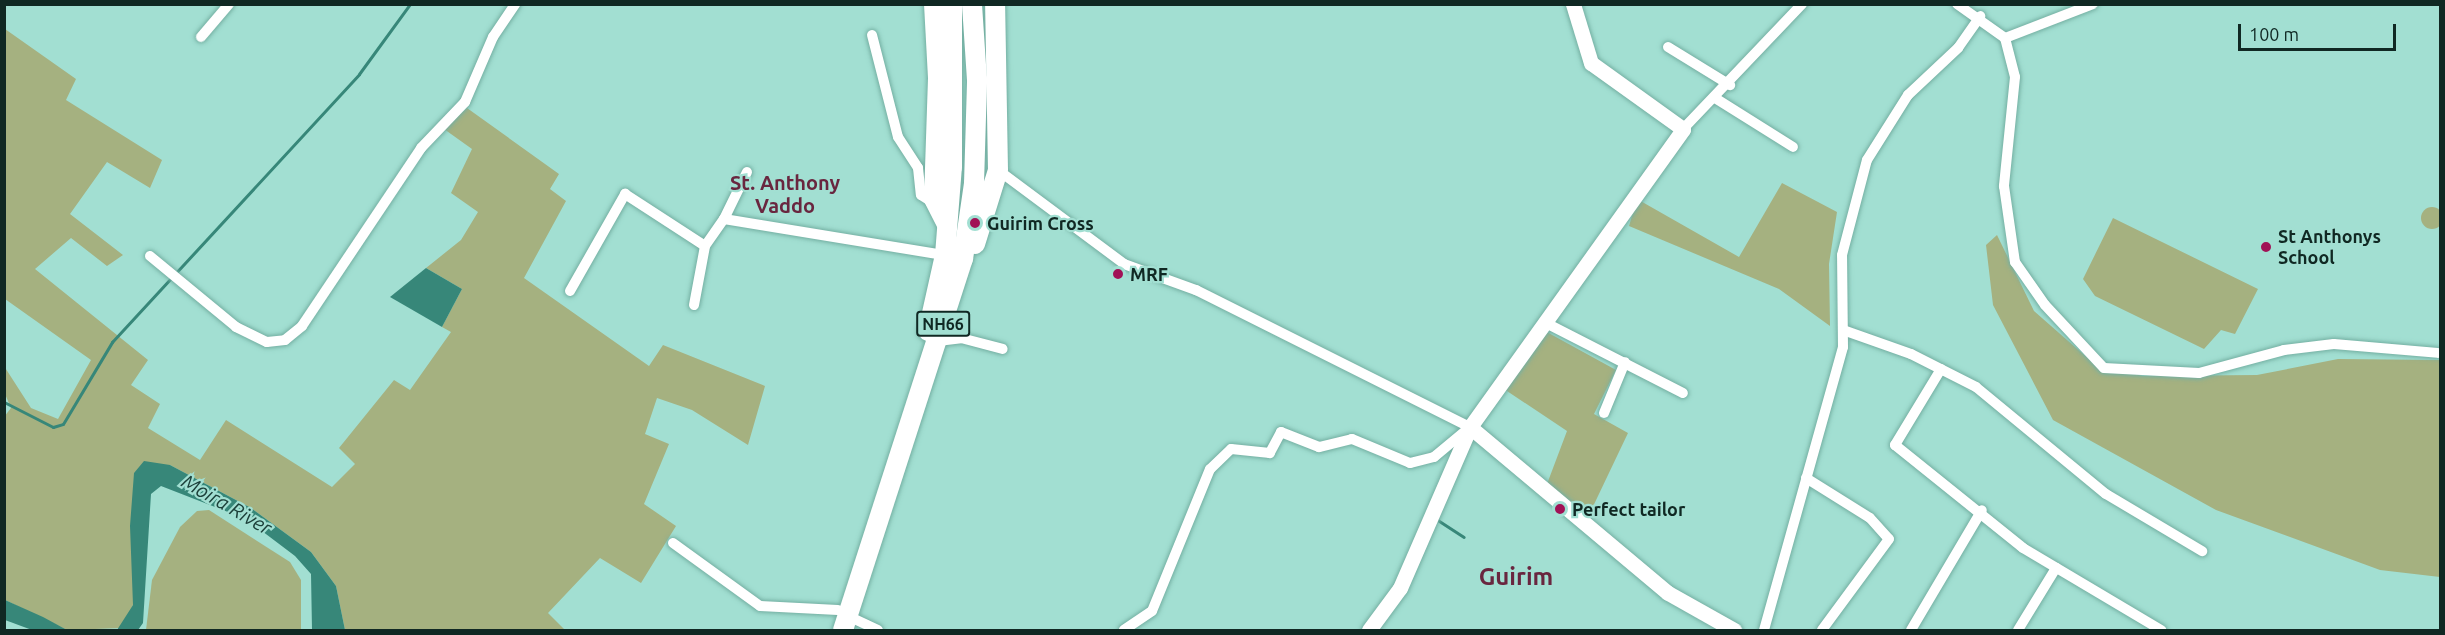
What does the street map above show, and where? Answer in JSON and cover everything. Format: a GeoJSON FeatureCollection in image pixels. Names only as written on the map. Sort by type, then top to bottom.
{"type":"FeatureCollection","features":[{"type":"Feature","properties":{"kind":"highway"},"geometry":{"type":"LineString","coordinates":[[933,4],[938,78],[934,203],[947,224]]}},
{"type":"Feature","properties":{"kind":"highway","name":"NH66"},"geometry":{"type":"LineString","coordinates":[[831,630],[843,619],[938,341],[954,257],[947,224],[952,4]]}},
{"type":"Feature","properties":{"kind":"highway","name":"NH66"},"geometry":{"type":"LineString","coordinates":[[843,619],[932,320],[954,257],[974,184],[977,80],[972,4]]}},
{"type":"Feature","properties":{"kind":"highway"},"geometry":{"type":"LineString","coordinates":[[954,257],[975,245],[998,170],[995,4]]}},
{"type":"Feature","properties":{"kind":"street"},"geometry":{"type":"LineString","coordinates":[[201,37],[230,4]]}},
{"type":"Feature","properties":{"kind":"street"},"geometry":{"type":"LineString","coordinates":[[150,256],[236,327],[267,342],[285,340],[302,326],[421,148],[465,102],[493,37],[515,4]]}},
{"type":"Feature","properties":{"kind":"street"},"geometry":{"type":"LineString","coordinates":[[1573,4],[1591,63],[1683,129]]}},
{"type":"Feature","properties":{"kind":"street"},"geometry":{"type":"LineString","coordinates":[[1369,630],[1400,588],[1470,427],[1683,129],[1730,85],[1802,4]]}},
{"type":"Feature","properties":{"kind":"street"},"geometry":{"type":"LineString","coordinates":[[1957,4],[1980,16],[2005,38],[2015,77],[2004,186],[2015,262],[2045,305],[2104,368],[2199,373],[2284,350],[2334,344],[2438,353]]}},
{"type":"Feature","properties":{"kind":"street"},"geometry":{"type":"LineString","coordinates":[[2005,38],[2093,4]]}},
{"type":"Feature","properties":{"kind":"street"},"geometry":{"type":"LineString","coordinates":[[1764,630],[1806,478],[1843,330],[1842,255],[1866,160],[1908,95],[1958,48],[1980,16]]}},
{"type":"Feature","properties":{"kind":"street"},"geometry":{"type":"LineString","coordinates":[[872,35],[898,137],[918,168],[921,195],[934,203]]}},
{"type":"Feature","properties":{"kind":"street"},"geometry":{"type":"LineString","coordinates":[[1668,47],[1730,85]]}},
{"type":"Feature","properties":{"kind":"street"},"geometry":{"type":"LineString","coordinates":[[1715,98],[1793,147]]}},
{"type":"Feature","properties":{"kind":"street"},"geometry":{"type":"LineString","coordinates":[[998,170],[1124,264],[1196,290],[1470,427],[1668,593],[1734,630]]}},
{"type":"Feature","properties":{"kind":"street"},"geometry":{"type":"LineString","coordinates":[[694,304],[705,246],[724,219],[747,172]]}},
{"type":"Feature","properties":{"kind":"street"},"geometry":{"type":"LineString","coordinates":[[570,291],[625,194],[705,246]]}},
{"type":"Feature","properties":{"kind":"street"},"geometry":{"type":"LineString","coordinates":[[724,219],[954,257]]}},
{"type":"Feature","properties":{"kind":"street"},"geometry":{"type":"LineString","coordinates":[[1544,322],[1683,393]]}},
{"type":"Feature","properties":{"kind":"street"},"geometry":{"type":"LineString","coordinates":[[1843,330],[1941,369],[1976,387],[2106,494],[2202,551]]}},
{"type":"Feature","properties":{"kind":"street"},"geometry":{"type":"LineString","coordinates":[[938,341],[961,338],[1003,349]]}},
{"type":"Feature","properties":{"kind":"street"},"geometry":{"type":"LineString","coordinates":[[1604,413],[1625,362]]}},
{"type":"Feature","properties":{"kind":"street"},"geometry":{"type":"LineString","coordinates":[[1941,369],[1895,445],[1982,510],[2023,548],[2161,630]]}},
{"type":"Feature","properties":{"kind":"street"},"geometry":{"type":"LineString","coordinates":[[1124,630],[1152,611],[1210,469],[1231,449],[1270,453],[1281,432],[1319,447],[1352,439],[1410,463],[1434,457],[1470,427]]}},
{"type":"Feature","properties":{"kind":"street"},"geometry":{"type":"LineString","coordinates":[[1806,478],[1870,518],[1889,539],[1822,630]]}},
{"type":"Feature","properties":{"kind":"street"},"geometry":{"type":"LineString","coordinates":[[1911,630],[1982,510]]}},
{"type":"Feature","properties":{"kind":"street"},"geometry":{"type":"LineString","coordinates":[[673,543],[760,606],[843,619],[878,630]]}},
{"type":"Feature","properties":{"kind":"street"},"geometry":{"type":"LineString","coordinates":[[2018,630],[2056,568]]}},
{"type":"Feature","properties":{"kind":"shaded area"},"geometry":{"type":"Polygon","coordinates":[[[5,29],[76,79],[66,100],[162,160],[150,188],[107,162],[70,214],[123,255],[107,266],[71,238],[35,269],[148,360],[131,385],[160,404],[148,428],[200,460],[226,420],[332,487],[355,464],[339,448],[394,380],[410,390],[451,332],[442,327],[462,289],[426,268],[461,240],[478,212],[451,193],[472,149],[444,129],[467,108],[559,174],[550,189],[566,201],[524,278],[649,366],[663,345],[765,386],[748,445],[692,410],[657,398],[645,434],[669,444],[644,504],[676,526],[641,583],[600,558],[548,613],[565,630],[345,630],[336,586],[311,552],[251,508],[170,465],[134,473],[133,605],[123,628],[67,630],[5,600],[4,417],[11,408],[5,394],[4,366],[31,408],[58,419],[91,360],[5,299],[5,29]]]}},
{"type":"Feature","properties":{"kind":"shaded area"},"geometry":{"type":"Polygon","coordinates":[[[1782,183],[1837,212],[1829,264],[1830,326],[1779,289],[1629,226],[1637,199],[1739,257],[1782,183]]]}},
{"type":"Feature","properties":{"kind":"shaded area"},"geometry":{"type":"Polygon","coordinates":[[[2432,207],[2440,210],[2443,218],[2440,226],[2432,229],[2424,226],[2421,218],[2424,210],[2432,207]]]}},
{"type":"Feature","properties":{"kind":"shaded area"},"geometry":{"type":"Polygon","coordinates":[[[2113,218],[2258,289],[2235,334],[2221,330],[2204,349],[2095,296],[2083,279],[2113,218]]]}},
{"type":"Feature","properties":{"kind":"shaded area"},"geometry":{"type":"Polygon","coordinates":[[[1997,235],[2034,311],[2091,361],[2142,376],[2257,375],[2338,359],[2440,360],[2440,577],[2380,570],[2216,510],[2053,420],[1993,305],[1986,245],[1997,235]]]}},
{"type":"Feature","properties":{"kind":"shaded area"},"geometry":{"type":"Polygon","coordinates":[[[1545,331],[1616,370],[1594,414],[1628,433],[1588,517],[1547,484],[1567,431],[1504,389],[1545,331]]]}},
{"type":"Feature","properties":{"kind":"shaded area"},"geometry":{"type":"Polygon","coordinates":[[[209,510],[290,562],[301,580],[301,630],[146,630],[152,580],[180,527],[197,511],[209,510]]]}},
{"type":"Feature","properties":{"kind":"water"},"geometry":{"type":"Polygon","coordinates":[[[426,268],[462,289],[442,327],[390,297],[426,268]]]}},
{"type":"Feature","properties":{"kind":"water","name":"Moira River"},"geometry":{"type":"Polygon","coordinates":[[[144,461],[170,465],[251,508],[311,552],[336,586],[345,630],[312,630],[311,574],[295,556],[246,519],[161,486],[151,494],[143,623],[138,630],[117,630],[133,605],[130,526],[134,473],[144,461]]]}},
{"type":"Feature","properties":{"kind":"water"},"geometry":{"type":"Polygon","coordinates":[[[5,600],[67,630],[32,630],[5,620],[5,600]]]}},
{"type":"Feature","properties":{"kind":"waterway"},"geometry":{"type":"LineString","coordinates":[[4,402],[53,427],[63,424],[112,342],[359,74],[410,4]]}},
{"type":"Feature","properties":{"kind":"waterway"},"geometry":{"type":"LineString","coordinates":[[1436,519],[1464,537]]}},
{"type":"Feature","properties":{"kind":"place","name":"Guirim Cross"},"geometry":{"type":"Point","coordinates":[975,223]}},
{"type":"Feature","properties":{"kind":"place","name":"St Anthonys School"},"geometry":{"type":"Point","coordinates":[2266,247]}},
{"type":"Feature","properties":{"kind":"place","name":"MRF"},"geometry":{"type":"Point","coordinates":[1118,274]}},
{"type":"Feature","properties":{"kind":"place","name":"Perfect tailor"},"geometry":{"type":"Point","coordinates":[1560,509]}},
{"type":"Feature","properties":{"kind":"district","name":"St. Anthony Vaddo"},"geometry":{"type":"Point","coordinates":[785,194]}},
{"type":"Feature","properties":{"kind":"district","name":"Guirim"},"geometry":{"type":"Point","coordinates":[1516,577]}}]}
